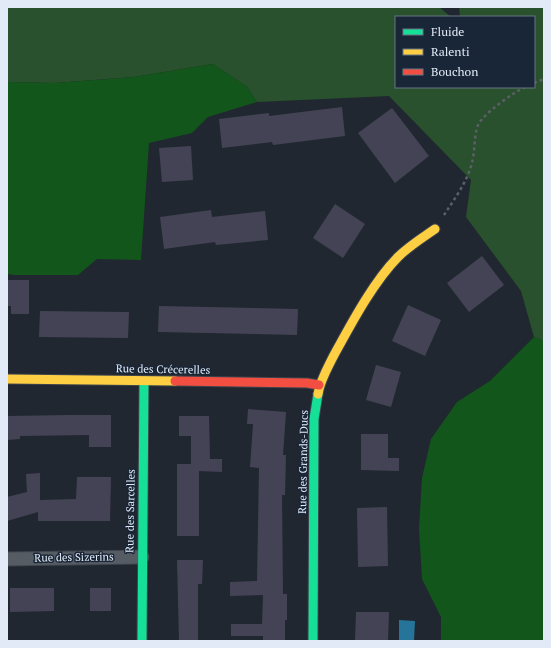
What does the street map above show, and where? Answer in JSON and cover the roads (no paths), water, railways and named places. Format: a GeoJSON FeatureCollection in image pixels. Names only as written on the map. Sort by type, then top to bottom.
{"type":"FeatureCollection","features":[{"type":"Feature","properties":{"kind":"street","name":"Rue des Grands-Ducs"},"geometry":{"type":"LineString","coordinates":[[313,641],[314,419],[319,385],[364,301],[384,274],[397,258],[410,246],[435,229]]}},
{"type":"Feature","properties":{"kind":"street","name":"Rue des Crécerelles"},"geometry":{"type":"LineString","coordinates":[[7,379],[307,383],[319,385]]}},
{"type":"Feature","properties":{"kind":"street","name":"Rue des Sarcelles"},"geometry":{"type":"LineString","coordinates":[[142,641],[144,381]]}},
{"type":"Feature","properties":{"kind":"street","name":"Rue des Sizerins"},"geometry":{"type":"LineString","coordinates":[[7,559],[142,557]]}},
{"type":"Feature","properties":{"kind":"water"},"geometry":{"type":"Polygon","coordinates":[[[399,620],[415,621],[414,641],[399,641],[399,620]]]}}]}
